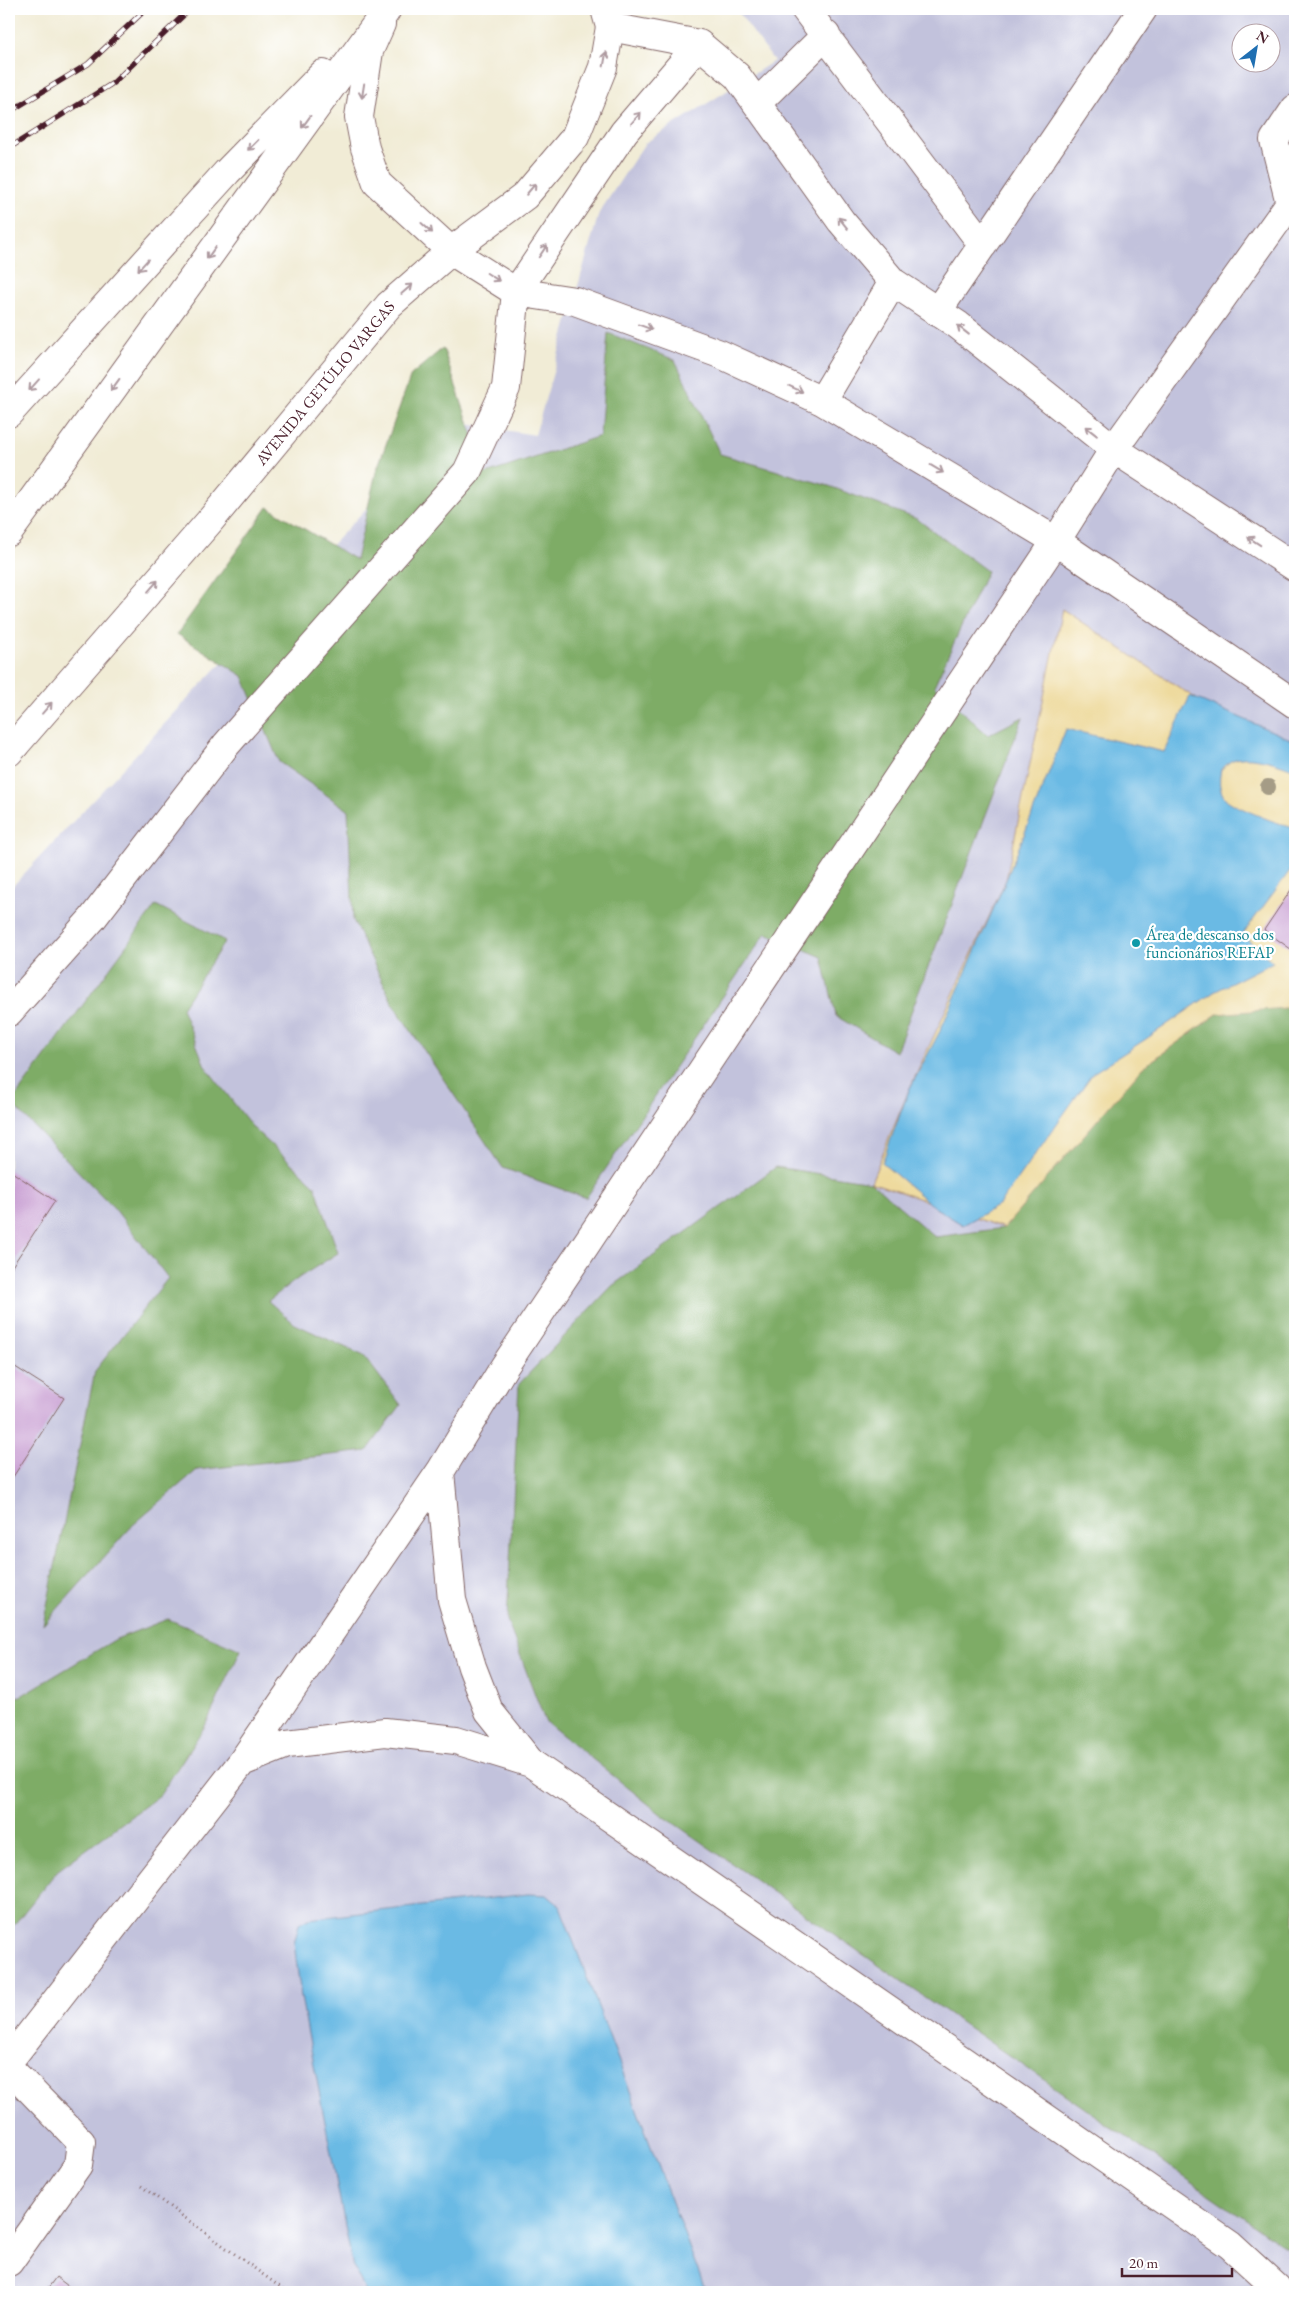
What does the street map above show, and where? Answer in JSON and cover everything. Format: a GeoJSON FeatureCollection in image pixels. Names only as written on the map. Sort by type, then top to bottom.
{"type":"FeatureCollection","features":[{"type":"Feature","properties":{"kind":"main road"},"geometry":{"type":"LineString","coordinates":[[804,9],[826,35],[983,245]]}},
{"type":"Feature","properties":{"kind":"main road"},"geometry":{"type":"LineString","coordinates":[[937,312],[1143,9]]}},
{"type":"Feature","properties":{"kind":"main road"},"geometry":{"type":"LineString","coordinates":[[387,10],[369,51],[359,117],[365,148],[377,184],[452,251],[516,292],[575,301],[720,354],[822,400],[1056,541],[1295,704]]}},
{"type":"Feature","properties":{"kind":"main road"},"geometry":{"type":"LineString","coordinates":[[9,413],[227,172],[387,10]]}},
{"type":"Feature","properties":{"kind":"main road"},"geometry":{"type":"LineString","coordinates":[[9,532],[387,10]]}},
{"type":"Feature","properties":{"kind":"main road"},"geometry":{"type":"LineString","coordinates":[[607,18],[699,44],[737,76],[841,221],[893,282],[958,325],[1114,450],[1295,568]]}},
{"type":"Feature","properties":{"kind":"main road","name":"AVENIDA GETÚLIO VARGAS"},"geometry":{"type":"LineString","coordinates":[[11,748],[209,522],[389,305],[452,251],[525,196],[575,137],[603,68],[607,18]]}},
{"type":"Feature","properties":{"kind":"main road"},"geometry":{"type":"LineString","coordinates":[[757,103],[826,35]]}},
{"type":"Feature","properties":{"kind":"main road"},"geometry":{"type":"LineString","coordinates":[[9,1012],[92,919],[226,745],[467,472],[506,388],[516,292],[624,132],[699,44]]}},
{"type":"Feature","properties":{"kind":"main road"},"geometry":{"type":"LineString","coordinates":[[9,2061],[242,1762],[440,1472],[504,1367],[1056,541],[1114,450],[1290,203],[1274,140],[1295,109]]}},
{"type":"Feature","properties":{"kind":"main road"},"geometry":{"type":"LineString","coordinates":[[822,400],[893,282]]}},
{"type":"Feature","properties":{"kind":"main road"},"geometry":{"type":"LineString","coordinates":[[440,1472],[452,1600],[472,1667],[489,1711],[531,1763],[1230,2245],[1277,2288],[1279,2292]]}},
{"type":"Feature","properties":{"kind":"main road"},"geometry":{"type":"LineString","coordinates":[[242,1762],[287,1744],[385,1732],[456,1740],[531,1763]]}},
{"type":"Feature","properties":{"kind":"main road"},"geometry":{"type":"LineString","coordinates":[[9,2068],[81,2142],[78,2165],[9,2262]]}},
{"type":"Feature","properties":{"kind":"path"},"geometry":{"type":"LineString","coordinates":[[141,2186],[287,2292]]}},
{"type":"Feature","properties":{"kind":"shaded area"},"geometry":{"type":"Polygon","coordinates":[[[736,9],[1295,9],[1295,2292],[9,2292],[9,890],[448,421],[535,435],[599,213],[645,143],[774,61],[736,9]]]}},
{"type":"Feature","properties":{"kind":"green space"},"geometry":{"type":"Polygon","coordinates":[[[608,333],[675,360],[720,454],[829,486],[917,519],[987,571],[934,686],[988,735],[1023,717],[896,1052],[836,1016],[822,957],[766,933],[586,1198],[503,1168],[393,1004],[353,920],[348,810],[279,762],[243,676],[177,634],[268,507],[356,560],[376,472],[411,375],[443,348],[486,474],[600,436],[608,333]]]}},
{"type":"Feature","properties":{"kind":"green space"},"geometry":{"type":"Polygon","coordinates":[[[156,905],[225,941],[182,1008],[205,1066],[254,1129],[315,1185],[338,1253],[300,1277],[268,1301],[295,1324],[364,1356],[401,1405],[367,1451],[197,1470],[133,1525],[43,1625],[95,1371],[168,1278],[115,1209],[11,1103],[156,905]]]}},
{"type":"Feature","properties":{"kind":"green space"},"geometry":{"type":"Polygon","coordinates":[[[1295,1001],[1295,2254],[662,1815],[545,1721],[507,1620],[519,1384],[612,1286],[776,1167],[871,1182],[935,1237],[1004,1228],[1077,1135],[1142,1068],[1217,1014],[1295,1001]]]}},
{"type":"Feature","properties":{"kind":"green space"},"geometry":{"type":"Polygon","coordinates":[[[168,1619],[241,1650],[205,1726],[160,1795],[57,1871],[9,1931],[9,1698],[21,1696],[116,1639],[168,1619]]]}},
{"type":"Feature","properties":{"kind":"sand","name":"Área de descanso dos funcionários REFAP"},"geometry":{"type":"Polygon","coordinates":[[[1062,609],[1295,765],[1295,1007],[1217,1014],[1142,1068],[1004,1228],[871,1182],[909,1090],[1006,880],[1062,609]]]}},
{"type":"Feature","properties":{"kind":"water","name":"Área de descanso dos funcionários REFAP"},"geometry":{"type":"Polygon","coordinates":[[[1190,696],[1295,741],[1295,770],[1265,760],[1240,758],[1221,769],[1220,777],[1222,792],[1230,802],[1259,816],[1295,828],[1295,864],[1242,935],[1273,962],[1214,992],[1093,1073],[999,1205],[963,1225],[934,1207],[882,1163],[909,1090],[940,1031],[1006,880],[1066,729],[1164,752],[1190,696]]]}},
{"type":"Feature","properties":{"kind":"water"},"geometry":{"type":"Polygon","coordinates":[[[528,1894],[547,1895],[560,1906],[706,2292],[366,2292],[353,2268],[301,1997],[294,1943],[299,1924],[308,1919],[528,1894]]]}},
{"type":"Feature","properties":{"kind":"building"},"geometry":{"type":"Polygon","coordinates":[[[1295,884],[1295,952],[1264,930],[1295,884]]]}},
{"type":"Feature","properties":{"kind":"building"},"geometry":{"type":"Polygon","coordinates":[[[9,1170],[55,1201],[9,1271],[9,1170]]]}},
{"type":"Feature","properties":{"kind":"building"},"geometry":{"type":"Polygon","coordinates":[[[9,1363],[64,1398],[9,1483],[9,1363]]]}},
{"type":"Feature","properties":{"kind":"building"},"geometry":{"type":"Polygon","coordinates":[[[56,2277],[76,2292],[45,2292],[56,2277]]]}},
{"type":"Feature","properties":{"kind":"railway"},"geometry":{"type":"LineString","coordinates":[[9,112],[88,64],[146,9]]}},
{"type":"Feature","properties":{"kind":"railway"},"geometry":{"type":"LineString","coordinates":[[9,148],[113,83],[190,9]]}},
{"type":"Feature","properties":{"kind":"place","name":"Área de descanso dos funcionários REFAP"},"geometry":{"type":"Point","coordinates":[1136,943]}}]}
